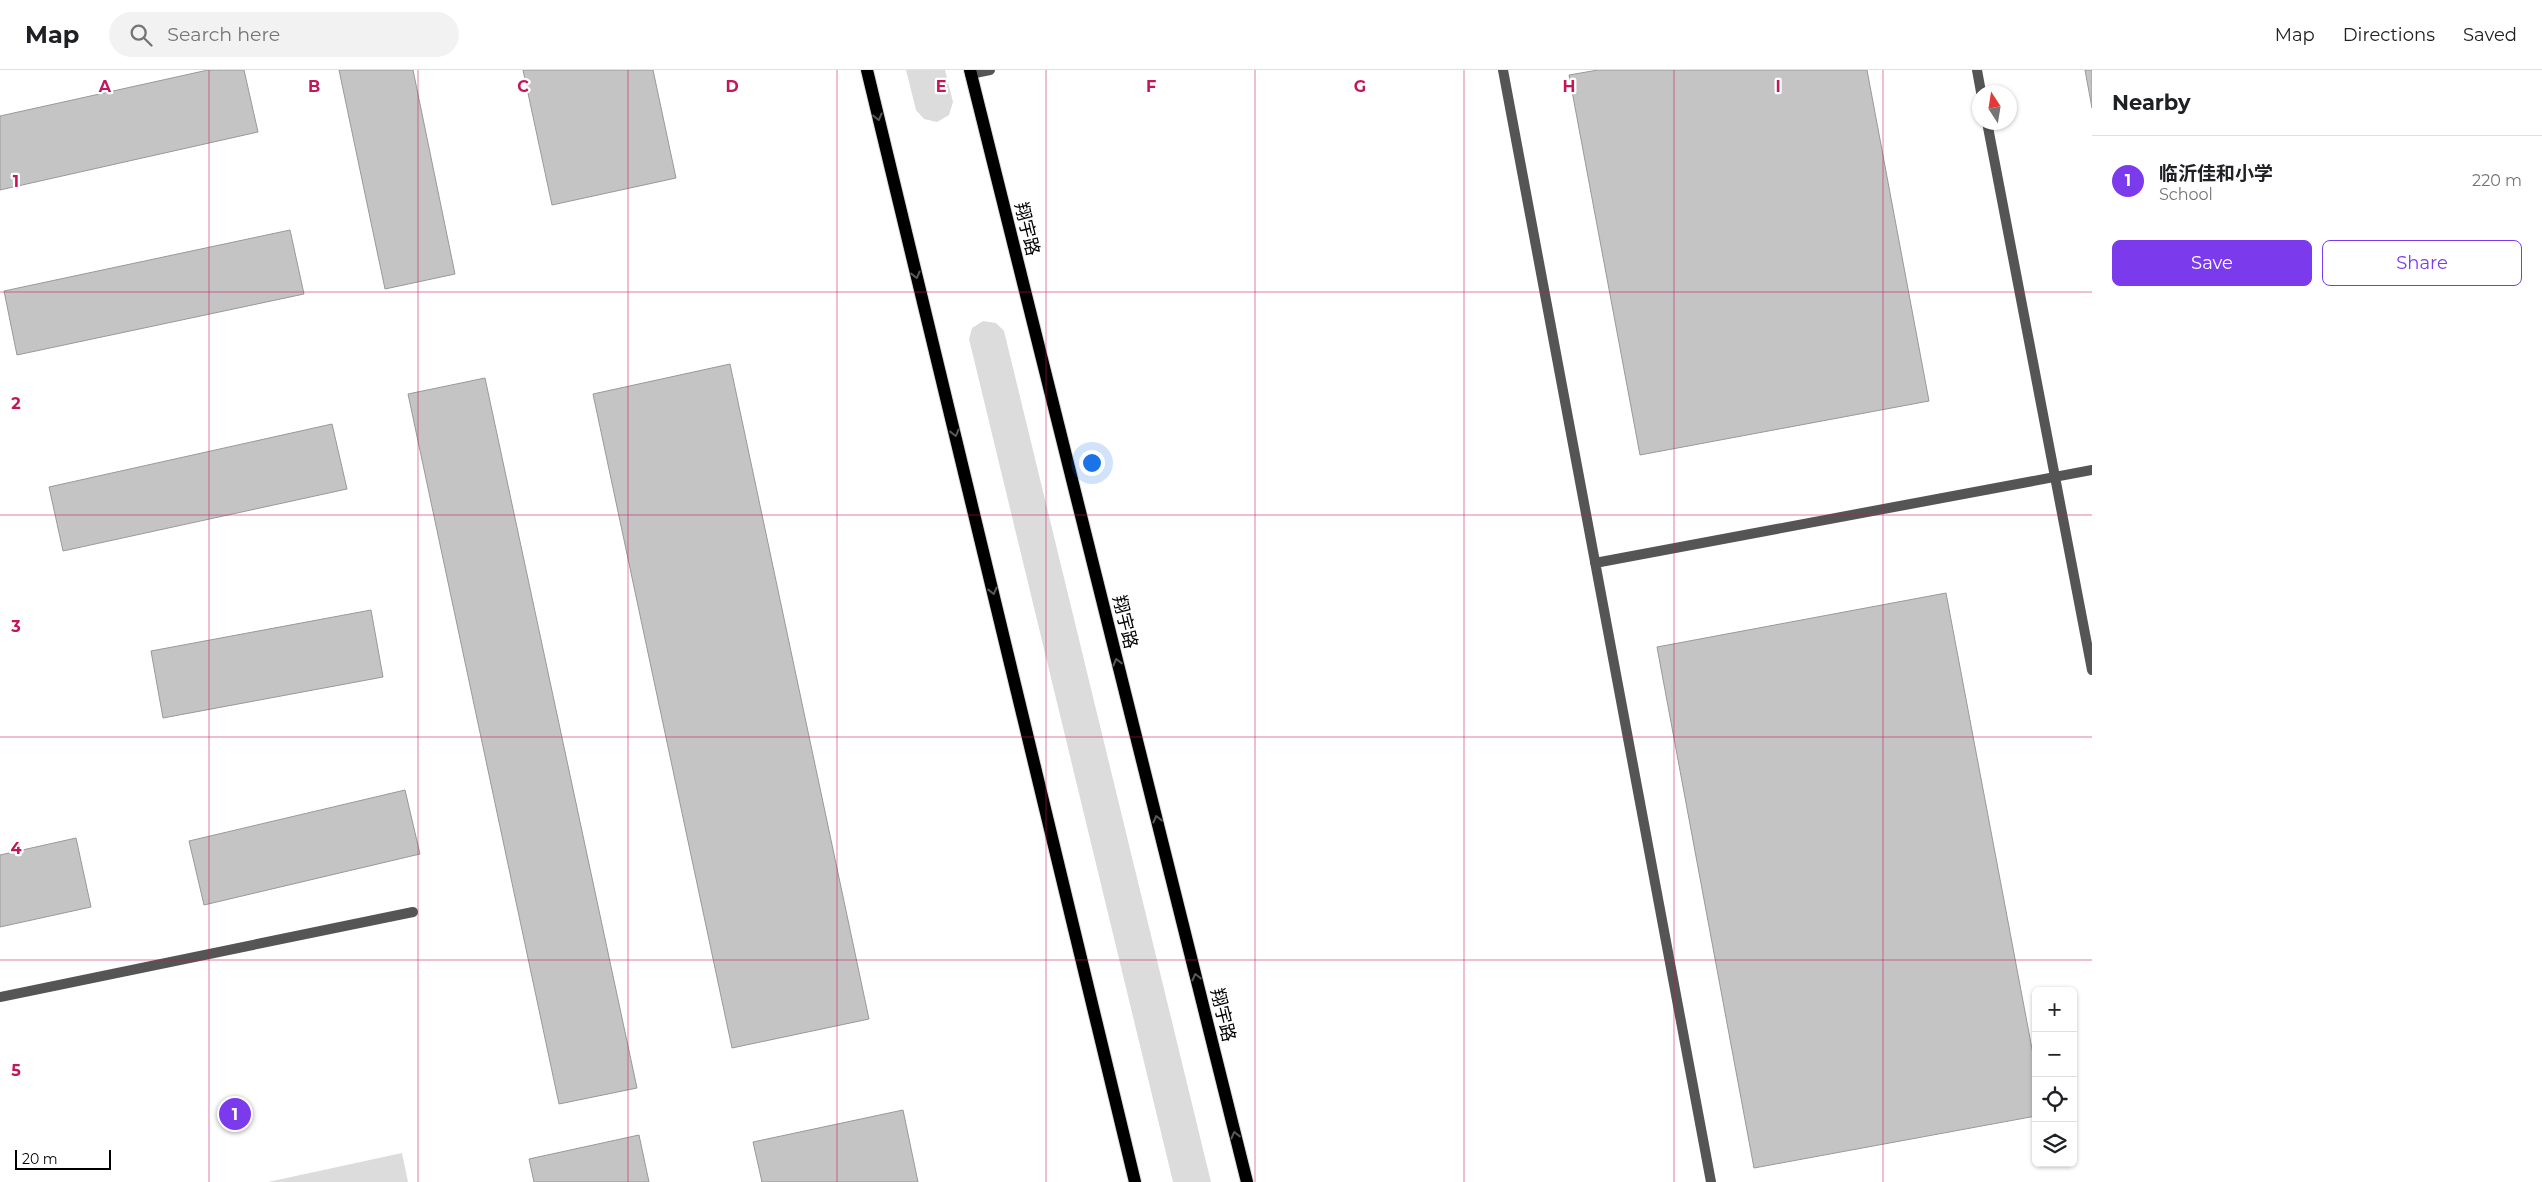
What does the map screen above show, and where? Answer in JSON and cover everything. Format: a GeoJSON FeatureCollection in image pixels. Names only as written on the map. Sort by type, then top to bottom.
{"type":"FeatureCollection","features":[{"type":"Feature","properties":{"kind":"main road"},"geometry":{"type":"LineString","coordinates":[[867,70],[1135,1182]]}},
{"type":"Feature","properties":{"kind":"main road","name":"翔宇路"},"geometry":{"type":"LineString","coordinates":[[970,72],[1247,1182]]}},
{"type":"Feature","properties":{"kind":"street"},"geometry":{"type":"LineString","coordinates":[[970,72],[990,70]]}},
{"type":"Feature","properties":{"kind":"street"},"geometry":{"type":"LineString","coordinates":[[1503,70],[1711,1182]]}},
{"type":"Feature","properties":{"kind":"street"},"geometry":{"type":"LineString","coordinates":[[1976,70],[1979,85]]}},
{"type":"Feature","properties":{"kind":"street"},"geometry":{"type":"LineString","coordinates":[[1989,130],[2092,670]]}},
{"type":"Feature","properties":{"kind":"street"},"geometry":{"type":"LineString","coordinates":[[1595,563],[2092,470]]}},
{"type":"Feature","properties":{"kind":"street"},"geometry":{"type":"LineString","coordinates":[[0,998],[413,912]]}},
{"type":"Feature","properties":{"kind":"shaded area"},"geometry":{"type":"Polygon","coordinates":[[[906,70],[945,70],[953,102],[949,115],[937,122],[924,119],[916,110],[906,70]]]}},
{"type":"Feature","properties":{"kind":"shaded area"},"geometry":{"type":"Polygon","coordinates":[[[983,321],[996,323],[1004,331],[1211,1182],[1173,1182],[969,339],[972,328],[983,321]]]}},
{"type":"Feature","properties":{"kind":"shaded area"},"geometry":{"type":"Polygon","coordinates":[[[402,1153],[408,1182],[268,1182],[402,1153]]]}},
{"type":"Feature","properties":{"kind":"building"},"geometry":{"type":"Polygon","coordinates":[[[208,70],[244,70],[258,132],[0,190],[0,116],[208,70]]]}},
{"type":"Feature","properties":{"kind":"building"},"geometry":{"type":"Polygon","coordinates":[[[339,70],[413,70],[455,274],[385,289],[339,70]]]}},
{"type":"Feature","properties":{"kind":"building"},"geometry":{"type":"Polygon","coordinates":[[[523,70],[653,70],[676,178],[552,205],[523,70]]]}},
{"type":"Feature","properties":{"kind":"building"},"geometry":{"type":"Polygon","coordinates":[[[1598,70],[1867,70],[1929,401],[1640,455],[1569,75],[1598,70]]]}},
{"type":"Feature","properties":{"kind":"building"},"geometry":{"type":"Polygon","coordinates":[[[2085,70],[2092,70],[2092,108],[2085,70]]]}},
{"type":"Feature","properties":{"kind":"building"},"geometry":{"type":"Polygon","coordinates":[[[290,230],[304,294],[17,355],[4,291],[290,230]]]}},
{"type":"Feature","properties":{"kind":"building"},"geometry":{"type":"Polygon","coordinates":[[[730,364],[869,1019],[732,1048],[593,394],[730,364]]]}},
{"type":"Feature","properties":{"kind":"building"},"geometry":{"type":"Polygon","coordinates":[[[485,378],[637,1088],[559,1104],[408,394],[485,378]]]}},
{"type":"Feature","properties":{"kind":"building"},"geometry":{"type":"Polygon","coordinates":[[[332,424],[347,489],[63,551],[49,487],[332,424]]]}},
{"type":"Feature","properties":{"kind":"building"},"geometry":{"type":"Polygon","coordinates":[[[1946,593],[2032,1049],[2032,1117],[1754,1168],[1657,647],[1946,593]]]}},
{"type":"Feature","properties":{"kind":"building"},"geometry":{"type":"Polygon","coordinates":[[[371,610],[383,677],[163,718],[151,651],[371,610]]]}},
{"type":"Feature","properties":{"kind":"building"},"geometry":{"type":"Polygon","coordinates":[[[405,790],[420,854],[204,905],[189,841],[405,790]]]}},
{"type":"Feature","properties":{"kind":"building"},"geometry":{"type":"Polygon","coordinates":[[[76,838],[91,907],[0,927],[0,855],[76,838]]]}},
{"type":"Feature","properties":{"kind":"building"},"geometry":{"type":"Polygon","coordinates":[[[903,1110],[918,1182],[762,1182],[753,1142],[903,1110]]]}},
{"type":"Feature","properties":{"kind":"building"},"geometry":{"type":"Polygon","coordinates":[[[639,1135],[649,1182],[534,1182],[529,1159],[639,1135]]]}},
{"type":"Feature","properties":{"kind":"place","name":"临沂佳和小学"},"geometry":{"type":"Point","coordinates":[235,1114]}}]}
